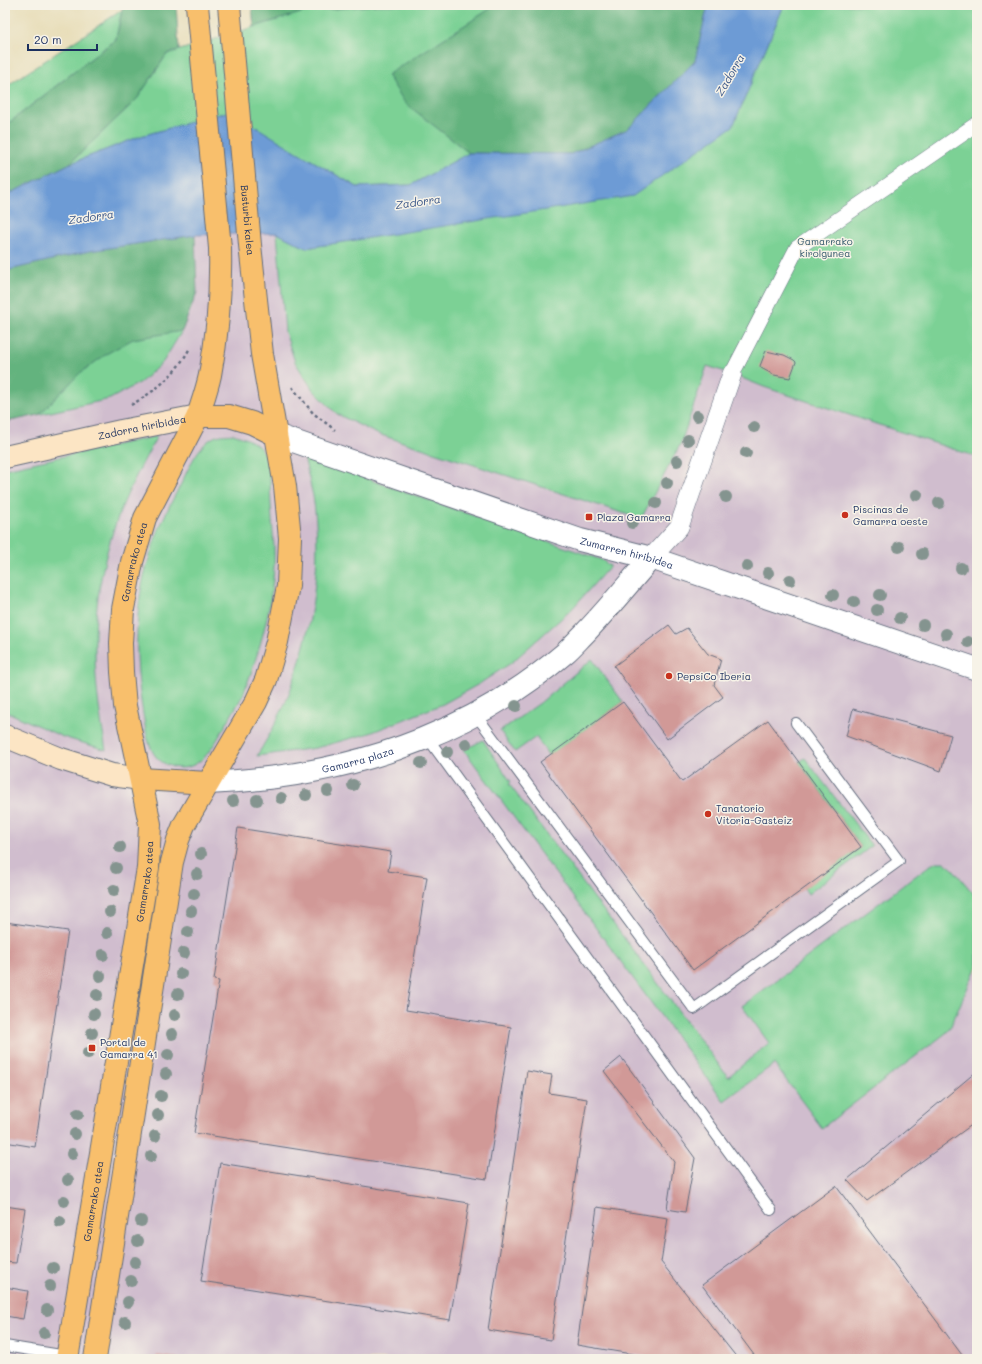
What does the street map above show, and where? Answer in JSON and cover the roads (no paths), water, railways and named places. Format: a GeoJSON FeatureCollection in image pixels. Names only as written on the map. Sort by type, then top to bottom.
{"type":"FeatureCollection","features":[{"type":"Feature","properties":{"kind":"main road"},"geometry":{"type":"LineString","coordinates":[[197,5],[220,248],[220,284],[217,330],[210,376],[198,416]]}},
{"type":"Feature","properties":{"kind":"main road","name":"Busturbi kalea"},"geometry":{"type":"LineString","coordinates":[[229,5],[250,245],[263,360],[276,435]]}},
{"type":"Feature","properties":{"kind":"main road","name":"Zadorra hiribidea"},"geometry":{"type":"LineString","coordinates":[[5,457],[121,431],[198,416],[229,416],[252,423],[276,435]]}},
{"type":"Feature","properties":{"kind":"main road","name":"Gamarrako atea"},"geometry":{"type":"LineString","coordinates":[[67,1358],[148,868],[150,824],[125,706],[120,643],[123,609],[132,562],[146,518],[198,416]]}},
{"type":"Feature","properties":{"kind":"main road"},"geometry":{"type":"LineString","coordinates":[[95,1359],[172,862],[184,825],[256,702],[266,680],[277,642],[288,586],[290,538],[285,486],[276,435]]}},
{"type":"Feature","properties":{"kind":"main road","name":"Gamarra plaza"},"geometry":{"type":"LineString","coordinates":[[5,736],[61,759],[112,775],[141,779],[208,783]]}},
{"type":"Feature","properties":{"kind":"street"},"geometry":{"type":"LineString","coordinates":[[651,558],[679,527],[732,374],[797,248],[977,124]]}},
{"type":"Feature","properties":{"kind":"street","name":"Zumarren hiribidea"},"geometry":{"type":"LineString","coordinates":[[276,435],[580,540],[651,558],[977,668]]}},
{"type":"Feature","properties":{"kind":"street","name":"Gamarra plaza"},"geometry":{"type":"LineString","coordinates":[[208,783],[260,779],[326,769],[380,755],[427,738],[476,715],[520,688],[566,652],[600,618],[651,558]]}},
{"type":"Feature","properties":{"kind":"lane"},"geometry":{"type":"LineString","coordinates":[[476,715],[694,1010],[899,861],[796,723]]}},
{"type":"Feature","properties":{"kind":"lane"},"geometry":{"type":"LineString","coordinates":[[427,738],[771,1210]]}},
{"type":"Feature","properties":{"kind":"lane"},"geometry":{"type":"LineString","coordinates":[[5,1346],[67,1358]]}},
{"type":"Feature","properties":{"kind":"water","name":"Zadorra"},"geometry":{"type":"Polygon","coordinates":[[[708,5],[784,5],[733,126],[633,196],[306,248],[277,233],[195,235],[89,251],[5,271],[5,196],[69,164],[141,136],[230,111],[357,187],[411,185],[469,153],[571,154],[628,129],[695,61],[708,5]]]}},
{"type":"Feature","properties":{"kind":"place","name":"Piscinas de Gamarra oeste"},"geometry":{"type":"Point","coordinates":[845,515]}},
{"type":"Feature","properties":{"kind":"place","name":"Plaza Gamarra"},"geometry":{"type":"Point","coordinates":[589,517]}},
{"type":"Feature","properties":{"kind":"place","name":"PepsiCo Iberia"},"geometry":{"type":"Point","coordinates":[669,676]}},
{"type":"Feature","properties":{"kind":"place","name":"Tanatorio Vitoria-Gasteiz"},"geometry":{"type":"Point","coordinates":[708,814]}},
{"type":"Feature","properties":{"kind":"place","name":"Portal de Gamarra 41"},"geometry":{"type":"Point","coordinates":[92,1048]}},
{"type":"Feature","properties":{"kind":"park label","name":"Gamarrako kirolgunea"},"geometry":{"type":"Point","coordinates":[825,246]}}]}
